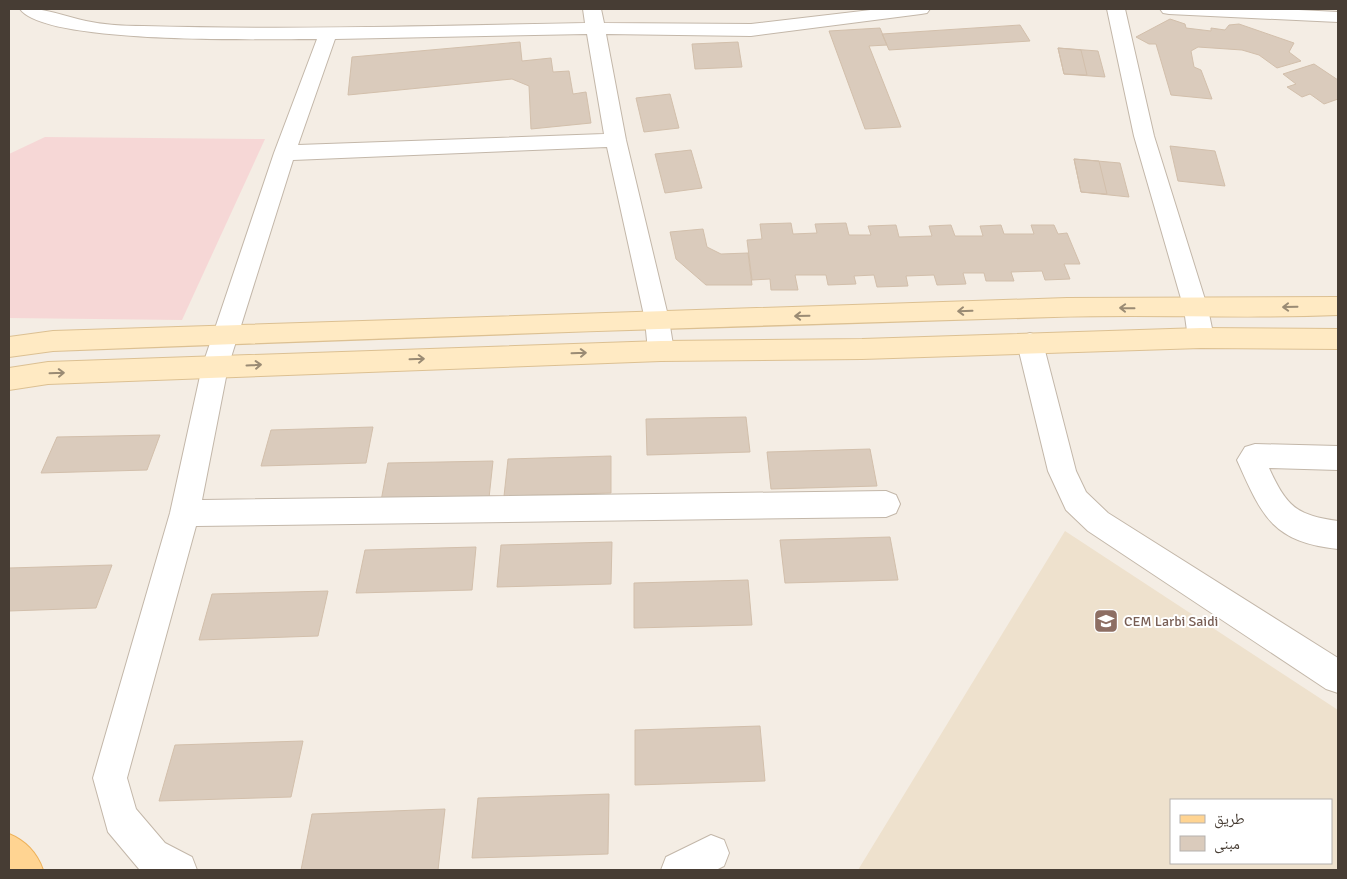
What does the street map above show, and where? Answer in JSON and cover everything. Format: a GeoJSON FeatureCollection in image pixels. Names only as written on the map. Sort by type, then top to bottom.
{"type":"FeatureCollection","features":[{"type":"Feature","properties":{"kind":"main road"},"geometry":{"type":"LineString","coordinates":[[9,852],[25,870]]}},
{"type":"Feature","properties":{"kind":"street"},"geometry":{"type":"LineString","coordinates":[[28,9],[45,17],[89,27],[140,32],[328,34],[593,18],[690,31],[750,30],[921,9]]}},
{"type":"Feature","properties":{"kind":"street"},"geometry":{"type":"LineString","coordinates":[[1116,9],[1144,136],[1196,309],[1201,338]]}},
{"type":"Feature","properties":{"kind":"street"},"geometry":{"type":"LineString","coordinates":[[1169,9],[1338,18]]}},
{"type":"Feature","properties":{"kind":"street"},"geometry":{"type":"LineString","coordinates":[[593,18],[616,140],[657,320],[661,351]]}},
{"type":"Feature","properties":{"kind":"street"},"geometry":{"type":"LineString","coordinates":[[180,870],[152,856],[121,818],[110,778],[185,512],[214,367],[227,334],[284,153],[328,34]]}},
{"type":"Feature","properties":{"kind":"street"},"geometry":{"type":"LineString","coordinates":[[284,153],[616,140]]}},
{"type":"Feature","properties":{"kind":"street"},"geometry":{"type":"LineString","coordinates":[[9,346],[52,341],[227,334],[1071,307],[1196,309],[1338,306]]}},
{"type":"Feature","properties":{"kind":"street"},"geometry":{"type":"LineString","coordinates":[[9,379],[48,374],[661,351],[862,349],[1201,338],[1338,339]]}},
{"type":"Feature","properties":{"kind":"street"},"geometry":{"type":"LineString","coordinates":[[1030,344],[1062,471],[1076,501],[1098,522],[1338,677]]}},
{"type":"Feature","properties":{"kind":"street"},"geometry":{"type":"LineString","coordinates":[[1338,458],[1268,455],[1255,456],[1251,460],[1270,502],[1287,521],[1317,533],[1338,535]]}},
{"type":"Feature","properties":{"kind":"street"},"geometry":{"type":"LineString","coordinates":[[185,512],[886,504]]}},
{"type":"Feature","properties":{"kind":"street"},"geometry":{"type":"LineString","coordinates":[[679,870],[711,853]]}},
{"type":"Feature","properties":{"kind":"shaded area"},"geometry":{"type":"Polygon","coordinates":[[[45,137],[265,139],[182,320],[9,318],[9,154],[45,137]]]}},
{"type":"Feature","properties":{"kind":"shaded area","name":"CEM Larbi Saidi"},"geometry":{"type":"Polygon","coordinates":[[[1065,531],[1338,710],[1338,870],[858,870],[1065,531]]]}},
{"type":"Feature","properties":{"kind":"building"},"geometry":{"type":"Polygon","coordinates":[[[1170,19],[1185,24],[1186,28],[1211,31],[1211,28],[1225,30],[1229,25],[1239,24],[1294,43],[1289,52],[1301,61],[1277,68],[1259,55],[1242,50],[1198,47],[1191,51],[1194,67],[1201,70],[1212,99],[1171,95],[1156,44],[1149,44],[1136,37],[1170,19]]]}},
{"type":"Feature","properties":{"kind":"building"},"geometry":{"type":"Polygon","coordinates":[[[1020,25],[1030,41],[889,50],[882,34],[1020,25]]]}},
{"type":"Feature","properties":{"kind":"building"},"geometry":{"type":"Polygon","coordinates":[[[880,28],[887,45],[869,46],[901,127],[865,129],[829,31],[880,28]]]}},
{"type":"Feature","properties":{"kind":"building"},"geometry":{"type":"Polygon","coordinates":[[[520,42],[522,61],[551,58],[553,72],[569,71],[573,94],[586,92],[591,123],[531,129],[529,86],[512,79],[348,95],[352,57],[520,42]]]}},
{"type":"Feature","properties":{"kind":"building"},"geometry":{"type":"Polygon","coordinates":[[[738,42],[742,67],[695,69],[692,44],[738,42]]]}},
{"type":"Feature","properties":{"kind":"building"},"geometry":{"type":"Polygon","coordinates":[[[1058,48],[1098,51],[1105,77],[1064,74],[1058,48]]]}},
{"type":"Feature","properties":{"kind":"building"},"geometry":{"type":"Polygon","coordinates":[[[1058,48],[1081,50],[1087,75],[1064,74],[1058,48]]]}},
{"type":"Feature","properties":{"kind":"building"},"geometry":{"type":"Polygon","coordinates":[[[1314,64],[1338,80],[1338,99],[1324,104],[1310,94],[1302,97],[1287,87],[1296,84],[1283,74],[1314,64]]]}},
{"type":"Feature","properties":{"kind":"building"},"geometry":{"type":"Polygon","coordinates":[[[670,94],[679,128],[644,132],[636,98],[670,94]]]}},
{"type":"Feature","properties":{"kind":"building"},"geometry":{"type":"Polygon","coordinates":[[[1170,146],[1215,151],[1225,186],[1178,181],[1170,146]]]}},
{"type":"Feature","properties":{"kind":"building"},"geometry":{"type":"Polygon","coordinates":[[[691,150],[702,188],[665,193],[655,154],[691,150]]]}},
{"type":"Feature","properties":{"kind":"building"},"geometry":{"type":"Polygon","coordinates":[[[1074,159],[1120,163],[1129,197],[1081,192],[1074,159]]]}},
{"type":"Feature","properties":{"kind":"building"},"geometry":{"type":"Polygon","coordinates":[[[1074,159],[1099,161],[1107,194],[1081,192],[1074,159]]]}},
{"type":"Feature","properties":{"kind":"building"},"geometry":{"type":"Polygon","coordinates":[[[791,223],[793,234],[817,233],[815,224],[846,223],[849,235],[871,235],[868,226],[896,225],[899,237],[932,236],[929,226],[951,225],[955,236],[983,236],[980,226],[1001,225],[1004,234],[1034,234],[1031,225],[1054,225],[1058,234],[1067,233],[1080,264],[1064,264],[1070,279],[1045,280],[1042,271],[1011,272],[1014,281],[986,281],[984,273],[963,273],[966,284],[937,285],[934,275],[906,276],[908,286],[877,287],[874,275],[854,276],[856,284],[828,285],[826,275],[795,275],[798,290],[771,290],[770,279],[752,280],[747,240],[762,239],[760,224],[791,223]]]}},
{"type":"Feature","properties":{"kind":"building"},"geometry":{"type":"Polygon","coordinates":[[[703,229],[707,247],[721,254],[748,253],[752,285],[706,285],[676,259],[670,232],[703,229]]]}},
{"type":"Feature","properties":{"kind":"building"},"geometry":{"type":"Polygon","coordinates":[[[746,417],[750,452],[647,455],[646,419],[746,417]]]}},
{"type":"Feature","properties":{"kind":"building"},"geometry":{"type":"Polygon","coordinates":[[[373,427],[366,463],[261,466],[271,430],[373,427]]]}},
{"type":"Feature","properties":{"kind":"building"},"geometry":{"type":"Polygon","coordinates":[[[160,435],[147,470],[41,473],[57,437],[160,435]]]}},
{"type":"Feature","properties":{"kind":"building"},"geometry":{"type":"Polygon","coordinates":[[[870,449],[877,486],[771,489],[767,452],[870,449]]]}},
{"type":"Feature","properties":{"kind":"building"},"geometry":{"type":"Polygon","coordinates":[[[611,456],[611,493],[504,496],[508,459],[611,456]]]}},
{"type":"Feature","properties":{"kind":"building"},"geometry":{"type":"Polygon","coordinates":[[[493,461],[489,498],[381,501],[388,463],[493,461]]]}},
{"type":"Feature","properties":{"kind":"building"},"geometry":{"type":"Polygon","coordinates":[[[890,537],[898,580],[785,583],[780,540],[890,537]]]}},
{"type":"Feature","properties":{"kind":"building"},"geometry":{"type":"Polygon","coordinates":[[[612,542],[611,584],[497,587],[501,545],[612,542]]]}},
{"type":"Feature","properties":{"kind":"building"},"geometry":{"type":"Polygon","coordinates":[[[476,547],[472,590],[356,593],[365,550],[476,547]]]}},
{"type":"Feature","properties":{"kind":"building"},"geometry":{"type":"Polygon","coordinates":[[[112,565],[96,608],[9,611],[9,568],[112,565]]]}},
{"type":"Feature","properties":{"kind":"building"},"geometry":{"type":"Polygon","coordinates":[[[748,580],[752,625],[634,628],[634,583],[748,580]]]}},
{"type":"Feature","properties":{"kind":"building"},"geometry":{"type":"Polygon","coordinates":[[[328,591],[318,636],[199,640],[212,594],[328,591]]]}},
{"type":"Feature","properties":{"kind":"building"},"geometry":{"type":"Polygon","coordinates":[[[760,726],[765,781],[635,785],[635,730],[760,726]]]}},
{"type":"Feature","properties":{"kind":"building"},"geometry":{"type":"Polygon","coordinates":[[[303,741],[291,797],[159,801],[175,745],[303,741]]]}},
{"type":"Feature","properties":{"kind":"building"},"geometry":{"type":"Polygon","coordinates":[[[609,794],[608,854],[472,858],[478,798],[609,794]]]}},
{"type":"Feature","properties":{"kind":"building"},"geometry":{"type":"Polygon","coordinates":[[[445,809],[438,870],[301,870],[312,814],[445,809]]]}},
{"type":"Feature","properties":{"kind":"place","name":"CEM Larbi Saidi"},"geometry":{"type":"Point","coordinates":[1106,621]}}]}
